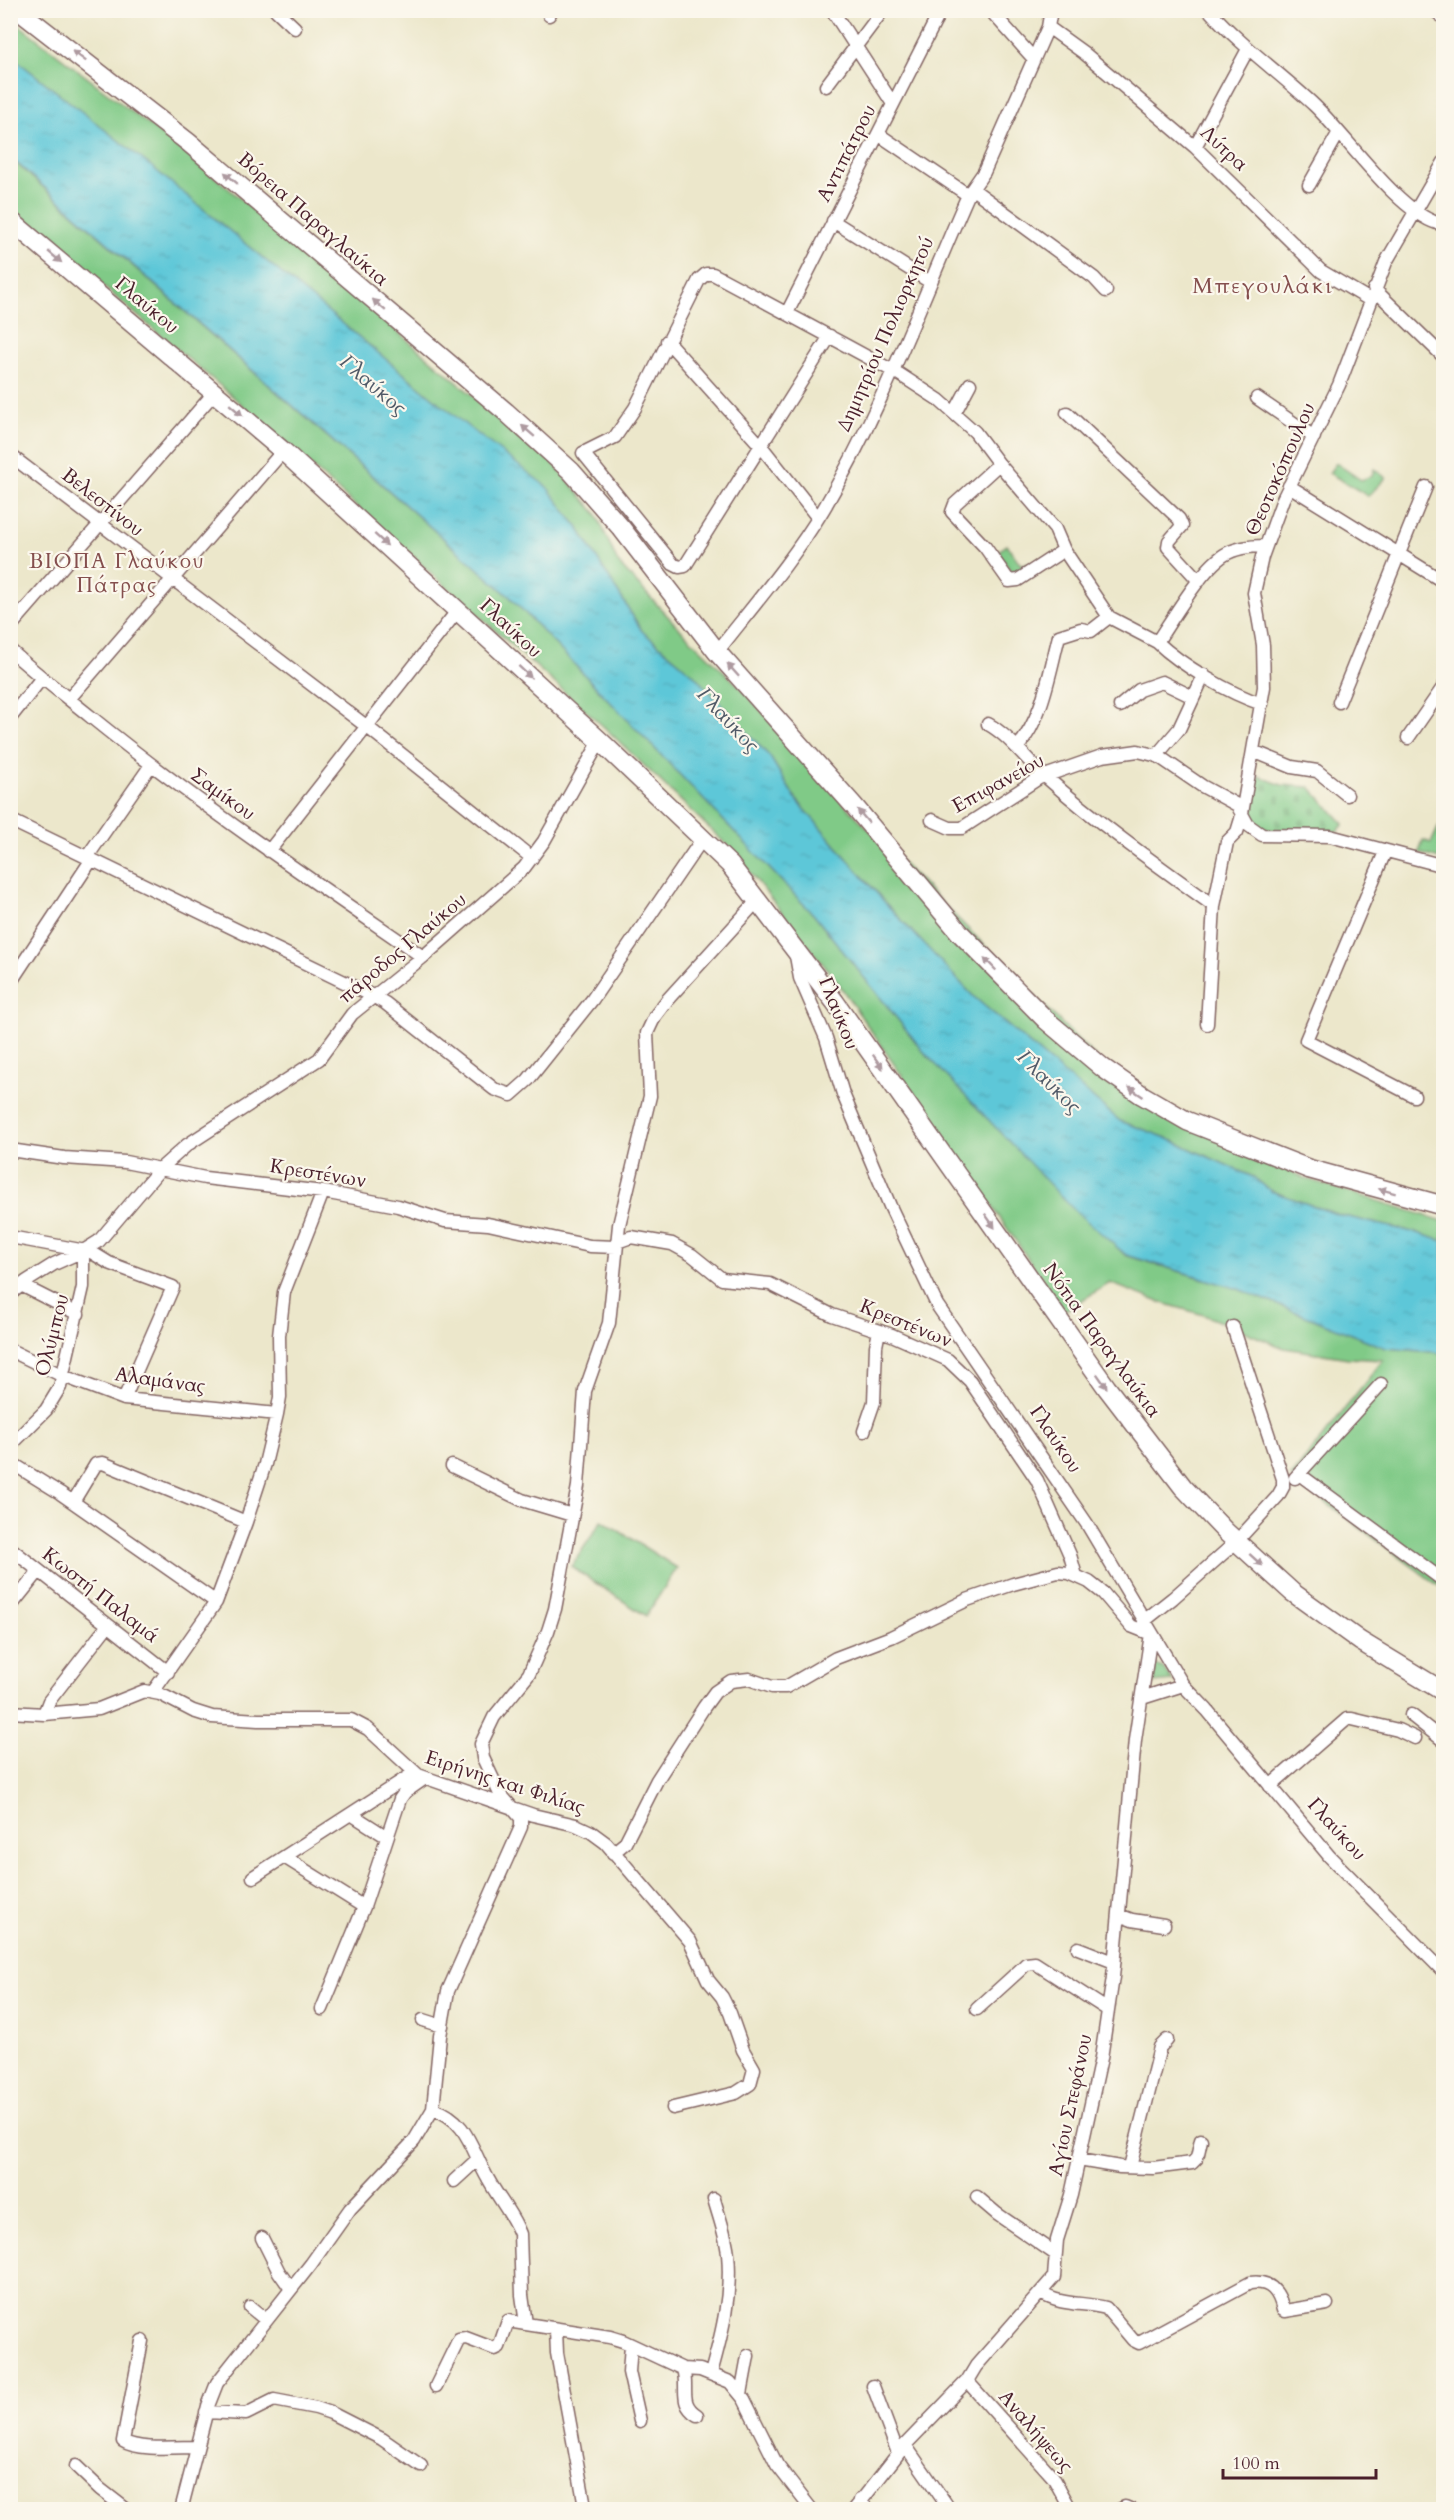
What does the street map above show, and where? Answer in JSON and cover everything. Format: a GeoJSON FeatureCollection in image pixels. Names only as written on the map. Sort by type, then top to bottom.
{"type":"FeatureCollection","features":[{"type":"Feature","properties":{"kind":"main road","name":"Βόρεια Παραγλαύκια"},"geometry":{"type":"LineString","coordinates":[[18,10],[188,142],[506,412],[571,471],[633,544],[717,652],[855,806],[960,933],[1046,1020],[1103,1068],[1142,1095],[1187,1121],[1309,1169],[1443,1206]]}},
{"type":"Feature","properties":{"kind":"main road","name":"Γλαύκου"},"geometry":{"type":"LineString","coordinates":[[10,220],[284,451],[600,741],[703,838],[759,899],[795,946]]}},
{"type":"Feature","properties":{"kind":"main road","name":"Νότια Παραγλαύκια"},"geometry":{"type":"LineString","coordinates":[[795,946],[1107,1388],[1183,1487],[1236,1542],[1292,1592],[1360,1641],[1443,1692]]}},
{"type":"Feature","properties":{"kind":"street"},"geometry":{"type":"LineString","coordinates":[[276,10],[295,28]]}},
{"type":"Feature","properties":{"kind":"street"},"geometry":{"type":"LineString","coordinates":[[832,10],[893,104]]}},
{"type":"Feature","properties":{"kind":"street"},"geometry":{"type":"LineString","coordinates":[[826,86],[883,10]]}},
{"type":"Feature","properties":{"kind":"street","name":"Αντιπάτρου"},"geometry":{"type":"LineString","coordinates":[[787,313],[941,10]]}},
{"type":"Feature","properties":{"kind":"street"},"geometry":{"type":"LineString","coordinates":[[990,10],[1034,59]]}},
{"type":"Feature","properties":{"kind":"street","name":"Δημητρίου Πολιορκητού"},"geometry":{"type":"LineString","coordinates":[[717,652],[818,518],[844,472],[893,371],[971,192],[984,172],[1048,27],[1051,10]]}},
{"type":"Feature","properties":{"kind":"street"},"geometry":{"type":"LineString","coordinates":[[1209,10],[1248,49],[1316,107],[1338,134],[1414,212],[1437,223]]}},
{"type":"Feature","properties":{"kind":"street"},"geometry":{"type":"LineString","coordinates":[[1434,10],[1443,18]]}},
{"type":"Feature","properties":{"kind":"street","name":"Λύτρα"},"geometry":{"type":"LineString","coordinates":[[1048,27],[1091,59],[1195,147],[1260,209],[1308,260],[1335,280],[1372,295],[1443,357]]}},
{"type":"Feature","properties":{"kind":"street"},"geometry":{"type":"LineString","coordinates":[[1195,147],[1248,49]]}},
{"type":"Feature","properties":{"kind":"street"},"geometry":{"type":"LineString","coordinates":[[878,134],[971,192],[1094,278],[1106,291]]}},
{"type":"Feature","properties":{"kind":"street"},"geometry":{"type":"LineString","coordinates":[[1309,185],[1338,134]]}},
{"type":"Feature","properties":{"kind":"street","name":"Θεοτοκόπουλου"},"geometry":{"type":"LineString","coordinates":[[1207,1024],[1215,906],[1227,842],[1237,832],[1242,813],[1262,704],[1264,661],[1254,593],[1266,546],[1289,486],[1339,385],[1389,255],[1443,162]]}},
{"type":"Feature","properties":{"kind":"street"},"geometry":{"type":"LineString","coordinates":[[833,221],[930,282]]}},
{"type":"Feature","properties":{"kind":"street"},"geometry":{"type":"LineString","coordinates":[[830,336],[684,566],[679,567],[673,564],[583,453],[615,437],[635,408],[699,280],[706,274],[713,274],[830,336],[920,386],[955,412],[975,432],[999,464],[1052,525],[1064,550],[1109,617],[1157,642],[1236,695],[1262,704]]}},
{"type":"Feature","properties":{"kind":"street"},"geometry":{"type":"LineString","coordinates":[[667,341],[761,447],[818,518]]}},
{"type":"Feature","properties":{"kind":"street"},"geometry":{"type":"LineString","coordinates":[[955,412],[970,384]]}},
{"type":"Feature","properties":{"kind":"street"},"geometry":{"type":"LineString","coordinates":[[10,627],[215,392]]}},
{"type":"Feature","properties":{"kind":"street"},"geometry":{"type":"LineString","coordinates":[[1257,398],[1314,437]]}},
{"type":"Feature","properties":{"kind":"street"},"geometry":{"type":"LineString","coordinates":[[1067,413],[1179,519],[1182,526],[1169,541],[1168,547],[1199,581]]}},
{"type":"Feature","properties":{"kind":"street"},"geometry":{"type":"LineString","coordinates":[[69,699],[284,451]]}},
{"type":"Feature","properties":{"kind":"street","name":"Βελεστίνου"},"geometry":{"type":"LineString","coordinates":[[10,455],[366,726],[532,858]]}},
{"type":"Feature","properties":{"kind":"street"},"geometry":{"type":"LineString","coordinates":[[999,464],[955,504],[952,512],[985,548],[1008,581],[1018,580],[1064,550]]}},
{"type":"Feature","properties":{"kind":"street"},"geometry":{"type":"LineString","coordinates":[[1289,486],[1443,582]]}},
{"type":"Feature","properties":{"kind":"street"},"geometry":{"type":"LineString","coordinates":[[1339,702],[1426,487]]}},
{"type":"Feature","properties":{"kind":"street"},"geometry":{"type":"LineString","coordinates":[[1157,642],[1199,581],[1225,555],[1252,547],[1266,546]]}},
{"type":"Feature","properties":{"kind":"street"},"geometry":{"type":"LineString","coordinates":[[269,851],[458,610]]}},
{"type":"Feature","properties":{"kind":"street"},"geometry":{"type":"LineString","coordinates":[[1017,748],[1028,735],[1038,714],[1059,636],[1081,629],[1091,632],[1109,617]]}},
{"type":"Feature","properties":{"kind":"street","name":"Σαμίκου"},"geometry":{"type":"LineString","coordinates":[[10,650],[41,679],[151,765],[269,851],[423,957]]}},
{"type":"Feature","properties":{"kind":"street"},"geometry":{"type":"LineString","coordinates":[[1156,756],[1179,729],[1204,675]]}},
{"type":"Feature","properties":{"kind":"street"},"geometry":{"type":"LineString","coordinates":[[10,718],[41,679]]}},
{"type":"Feature","properties":{"kind":"street"},"geometry":{"type":"LineString","coordinates":[[1120,706],[1139,690],[1162,682],[1194,697]]}},
{"type":"Feature","properties":{"kind":"street"},"geometry":{"type":"LineString","coordinates":[[1408,738],[1443,686]]}},
{"type":"Feature","properties":{"kind":"street"},"geometry":{"type":"LineString","coordinates":[[988,724],[1004,735],[1044,776],[1119,837],[1215,906]]}},
{"type":"Feature","properties":{"kind":"street","name":"πάροδος Γλαύκου"},"geometry":{"type":"LineString","coordinates":[[10,1294],[19,1281],[65,1257],[83,1251],[105,1235],[160,1168],[191,1141],[319,1059],[352,1014],[423,957],[518,874],[532,858],[600,741]]}},
{"type":"Feature","properties":{"kind":"street","name":"Επιφανείου"},"geometry":{"type":"LineString","coordinates":[[932,820],[954,829],[966,826],[1044,776],[1114,754],[1138,751],[1156,756],[1202,786],[1237,805],[1249,827],[1262,835],[1330,836],[1443,866]]}},
{"type":"Feature","properties":{"kind":"street"},"geometry":{"type":"LineString","coordinates":[[1253,751],[1292,767],[1317,771],[1347,795]]}},
{"type":"Feature","properties":{"kind":"street"},"geometry":{"type":"LineString","coordinates":[[10,983],[151,765]]}},
{"type":"Feature","properties":{"kind":"street"},"geometry":{"type":"LineString","coordinates":[[10,820],[375,997],[494,1089],[502,1094],[511,1095],[528,1080],[592,1000],[703,838]]}},
{"type":"Feature","properties":{"kind":"street"},"geometry":{"type":"LineString","coordinates":[[1386,852],[1306,1040],[1414,1096]]}},
{"type":"Feature","properties":{"kind":"street"},"geometry":{"type":"LineString","coordinates":[[181,2510],[206,2412],[218,2383],[350,2210],[408,2149],[433,2109],[441,2026],[449,1986],[520,1832],[522,1820],[500,1794],[483,1758],[482,1744],[491,1723],[529,1674],[555,1609],[581,1461],[585,1391],[608,1327],[616,1244],[650,1096],[651,1084],[646,1042],[649,1028],[669,999],[759,899]]}},
{"type":"Feature","properties":{"kind":"street","name":"Γλαύκου"},"geometry":{"type":"LineString","coordinates":[[795,946],[800,978],[826,1038],[843,1094],[928,1290],[1087,1524],[1183,1685],[1207,1710],[1330,1857],[1443,1972]]}},
{"type":"Feature","properties":{"kind":"street","name":"Κρεστένων"},"geometry":{"type":"LineString","coordinates":[[10,1150],[64,1158],[124,1161],[205,1178],[323,1192],[398,1206],[445,1221],[488,1224],[590,1246],[616,1244],[631,1237],[672,1244],[692,1255],[722,1279],[770,1284],[832,1315],[879,1331],[948,1360],[970,1381],[1037,1480],[1070,1555],[1076,1576]]}},
{"type":"Feature","properties":{"kind":"street"},"geometry":{"type":"LineString","coordinates":[[10,1712],[44,1714],[106,1707],[137,1692],[153,1692],[216,1602],[265,1464],[280,1397],[279,1336],[284,1292],[323,1192]]}},
{"type":"Feature","properties":{"kind":"street"},"geometry":{"type":"LineString","coordinates":[[10,1237],[94,1254],[109,1263],[173,1287],[124,1399]]}},
{"type":"Feature","properties":{"kind":"street","name":"Ολύμπου"},"geometry":{"type":"LineString","coordinates":[[10,1446],[52,1401],[63,1376],[85,1273],[83,1251]]}},
{"type":"Feature","properties":{"kind":"street"},"geometry":{"type":"LineString","coordinates":[[19,1281],[78,1314]]}},
{"type":"Feature","properties":{"kind":"street"},"geometry":{"type":"LineString","coordinates":[[1233,1327],[1283,1485]]}},
{"type":"Feature","properties":{"kind":"street"},"geometry":{"type":"LineString","coordinates":[[864,1431],[874,1402],[876,1346],[879,1331]]}},
{"type":"Feature","properties":{"kind":"street","name":"Αλαμάνας"},"geometry":{"type":"LineString","coordinates":[[10,1350],[63,1376],[124,1399],[277,1414]]}},
{"type":"Feature","properties":{"kind":"street"},"geometry":{"type":"LineString","coordinates":[[1144,1621],[1236,1542],[1278,1496],[1283,1485],[1299,1474],[1381,1384]]}},
{"type":"Feature","properties":{"kind":"street"},"geometry":{"type":"LineString","coordinates":[[10,1462],[74,1502],[216,1602]]}},
{"type":"Feature","properties":{"kind":"street"},"geometry":{"type":"LineString","coordinates":[[74,1502],[96,1464],[103,1463],[246,1522]]}},
{"type":"Feature","properties":{"kind":"street"},"geometry":{"type":"LineString","coordinates":[[452,1466],[522,1500],[572,1515]]}},
{"type":"Feature","properties":{"kind":"street"},"geometry":{"type":"LineString","coordinates":[[1299,1474],[1443,1581]]}},
{"type":"Feature","properties":{"kind":"street","name":"Κωστή Παλαμά"},"geometry":{"type":"LineString","coordinates":[[10,1548],[168,1672]]}},
{"type":"Feature","properties":{"kind":"street"},"geometry":{"type":"LineString","coordinates":[[10,1607],[39,1571]]}},
{"type":"Feature","properties":{"kind":"street"},"geometry":{"type":"LineString","coordinates":[[613,1853],[625,1843],[657,1779],[704,1707],[715,1692],[726,1684],[749,1679],[776,1688],[786,1687],[836,1658],[891,1637],[967,1600],[1058,1572],[1076,1576],[1093,1584],[1135,1629],[1151,1634]]}},
{"type":"Feature","properties":{"kind":"street"},"geometry":{"type":"LineString","coordinates":[[44,1714],[49,1701],[108,1625]]}},
{"type":"Feature","properties":{"kind":"street","name":"Αγίου Στεφάνου"},"geometry":{"type":"LineString","coordinates":[[861,2506],[901,2449],[966,2381],[976,2366],[1054,2277],[1054,2253],[1098,2079],[1114,1962],[1135,1740],[1151,1634]]}},
{"type":"Feature","properties":{"kind":"street"},"geometry":{"type":"LineString","coordinates":[[1142,1698],[1183,1685]]}},
{"type":"Feature","properties":{"kind":"street","name":"Ειρήνης και Φιλίας"},"geometry":{"type":"LineString","coordinates":[[153,1692],[212,1717],[258,1720],[336,1718],[351,1720],[372,1732],[419,1776],[512,1808],[586,1829],[602,1840],[690,1941],[707,1978],[722,1997],[730,2013],[743,2050],[754,2069],[750,2084],[745,2089],[673,2108]]}},
{"type":"Feature","properties":{"kind":"street"},"geometry":{"type":"LineString","coordinates":[[1411,1716],[1443,1740]]}},
{"type":"Feature","properties":{"kind":"street"},"geometry":{"type":"LineString","coordinates":[[1270,1786],[1347,1719],[1398,1730],[1415,1738]]}},
{"type":"Feature","properties":{"kind":"street"},"geometry":{"type":"LineString","coordinates":[[253,1877],[351,1814],[419,1776]]}},
{"type":"Feature","properties":{"kind":"street"},"geometry":{"type":"LineString","coordinates":[[322,2009],[364,1906],[401,1797],[419,1776]]}},
{"type":"Feature","properties":{"kind":"street"},"geometry":{"type":"LineString","coordinates":[[351,1814],[387,1837]]}},
{"type":"Feature","properties":{"kind":"street"},"geometry":{"type":"LineString","coordinates":[[284,1857],[364,1906]]}},
{"type":"Feature","properties":{"kind":"street"},"geometry":{"type":"LineString","coordinates":[[1119,1915],[1131,1920],[1164,1925]]}},
{"type":"Feature","properties":{"kind":"street"},"geometry":{"type":"LineString","coordinates":[[1078,1948],[1114,1962]]}},
{"type":"Feature","properties":{"kind":"street"},"geometry":{"type":"LineString","coordinates":[[977,2009],[1026,1964],[1035,1963],[1108,2010]]}},
{"type":"Feature","properties":{"kind":"street"},"geometry":{"type":"LineString","coordinates":[[423,2020],[441,2026]]}},
{"type":"Feature","properties":{"kind":"street"},"geometry":{"type":"LineString","coordinates":[[1130,2166],[1160,2047],[1167,2040]]}},
{"type":"Feature","properties":{"kind":"street"},"geometry":{"type":"LineString","coordinates":[[433,2109],[457,2122],[469,2138],[478,2159],[520,2234],[522,2295],[526,2324]]}},
{"type":"Feature","properties":{"kind":"street"},"geometry":{"type":"LineString","coordinates":[[1079,2160],[1120,2167],[1153,2168],[1192,2163],[1197,2158],[1201,2140]]}},
{"type":"Feature","properties":{"kind":"street"},"geometry":{"type":"LineString","coordinates":[[454,2181],[478,2159]]}},
{"type":"Feature","properties":{"kind":"street"},"geometry":{"type":"LineString","coordinates":[[977,2197],[997,2214],[1054,2253]]}},
{"type":"Feature","properties":{"kind":"street"},"geometry":{"type":"LineString","coordinates":[[711,2373],[724,2328],[729,2265],[727,2244],[714,2199]]}},
{"type":"Feature","properties":{"kind":"street"},"geometry":{"type":"LineString","coordinates":[[262,2238],[279,2272],[291,2289]]}},
{"type":"Feature","properties":{"kind":"street"},"geometry":{"type":"LineString","coordinates":[[1041,2293],[1055,2300],[1107,2309],[1133,2340],[1139,2343],[1250,2283],[1258,2282],[1273,2287],[1279,2295],[1283,2310],[1286,2311],[1327,2304]]}},
{"type":"Feature","properties":{"kind":"street"},"geometry":{"type":"LineString","coordinates":[[250,2307],[266,2320]]}},
{"type":"Feature","properties":{"kind":"street"},"geometry":{"type":"LineString","coordinates":[[436,2385],[459,2338],[466,2337],[495,2349],[499,2347],[508,2321],[604,2336],[631,2345],[683,2369],[711,2373],[730,2382],[741,2394],[777,2465],[812,2510]]}},
{"type":"Feature","properties":{"kind":"street"},"geometry":{"type":"LineString","coordinates":[[556,2330],[557,2354],[585,2506]]}},
{"type":"Feature","properties":{"kind":"street"},"geometry":{"type":"LineString","coordinates":[[142,2341],[123,2442],[129,2445],[152,2447],[197,2447]]}},
{"type":"Feature","properties":{"kind":"street"},"geometry":{"type":"LineString","coordinates":[[631,2345],[629,2372],[640,2421]]}},
{"type":"Feature","properties":{"kind":"street"},"geometry":{"type":"LineString","coordinates":[[741,2394],[748,2356]]}},
{"type":"Feature","properties":{"kind":"street"},"geometry":{"type":"LineString","coordinates":[[683,2369],[687,2381],[683,2398],[689,2410],[697,2415]]}},
{"type":"Feature","properties":{"kind":"street","name":"Αναλήψεως"},"geometry":{"type":"LineString","coordinates":[[966,2381],[1053,2477],[1071,2510]]}},
{"type":"Feature","properties":{"kind":"street"},"geometry":{"type":"LineString","coordinates":[[873,2386],[901,2449],[946,2504]]}},
{"type":"Feature","properties":{"kind":"street"},"geometry":{"type":"LineString","coordinates":[[206,2412],[246,2414],[274,2400],[316,2408],[382,2439],[421,2466]]}},
{"type":"Feature","properties":{"kind":"street"},"geometry":{"type":"LineString","coordinates":[[76,2466],[127,2510]]}},
{"type":"Feature","properties":{"kind":"street"},"geometry":{"type":"LineString","coordinates":[[1119,2510],[1125,2507],[1132,2510]]}},
{"type":"Feature","properties":{"kind":"green space"},"geometry":{"type":"Polygon","coordinates":[[[10,18],[196,161],[554,464],[596,513],[618,563],[680,629],[743,690],[848,808],[1122,1084],[1304,1178],[1443,1221],[1443,1241],[1339,1215],[1271,1191],[1253,1177],[1164,1137],[1120,1121],[974,997],[888,906],[795,798],[770,757],[693,674],[642,631],[577,526],[547,488],[466,425],[152,167],[11,56],[10,18]]]}},
{"type":"Feature","properties":{"kind":"green space"},"geometry":{"type":"Polygon","coordinates":[[[10,158],[510,597],[814,915],[924,1052],[1125,1255],[1238,1289],[1386,1348],[1443,1353],[1443,1589],[1291,1477],[1383,1360],[1348,1358],[1284,1348],[1204,1315],[1159,1302],[1110,1283],[1064,1311],[838,983],[733,851],[605,728],[231,395],[11,208],[10,158]]]}},
{"type":"Feature","properties":{"kind":"green space"},"geometry":{"type":"Polygon","coordinates":[[[1336,463],[1361,480],[1372,476],[1374,469],[1386,478],[1368,496],[1329,473],[1336,463]]]}},
{"type":"Feature","properties":{"kind":"green space"},"geometry":{"type":"Polygon","coordinates":[[[1007,545],[1021,565],[1026,563],[1027,565],[1013,574],[997,552],[1007,545]]]}},
{"type":"Feature","properties":{"kind":"green space"},"geometry":{"type":"Polygon","coordinates":[[[1258,776],[1282,785],[1310,787],[1344,824],[1337,832],[1315,830],[1284,832],[1253,824],[1249,812],[1258,776]]]}},
{"type":"Feature","properties":{"kind":"green space"},"geometry":{"type":"Polygon","coordinates":[[[1439,826],[1443,828],[1443,860],[1419,853],[1423,840],[1431,843],[1439,826]]]}},
{"type":"Feature","properties":{"kind":"green space"},"geometry":{"type":"Polygon","coordinates":[[[602,1520],[677,1568],[646,1616],[571,1567],[602,1520]]]}},
{"type":"Feature","properties":{"kind":"green space"},"geometry":{"type":"Polygon","coordinates":[[[1155,1665],[1163,1668],[1173,1681],[1154,1683],[1155,1665]]]}},
{"type":"Feature","properties":{"kind":"water","name":"Γλαύκος"},"geometry":{"type":"Polygon","coordinates":[[[11,56],[152,167],[466,425],[547,487],[577,526],[642,631],[693,674],[770,757],[795,798],[888,906],[974,997],[1120,1121],[1164,1137],[1253,1177],[1271,1191],[1339,1215],[1443,1241],[1443,1353],[1386,1348],[1238,1289],[1126,1255],[1074,1210],[924,1052],[814,915],[510,597],[11,158],[11,56]]]}},
{"type":"Feature","properties":{"kind":"district","name":"Μπεγουλάκι"},"geometry":{"type":"Point","coordinates":[1263,286]}},
{"type":"Feature","properties":{"kind":"district","name":"ΒΙΟΠΑ Γλαύκου Πάτρας"},"geometry":{"type":"Point","coordinates":[117,573]}}]}
